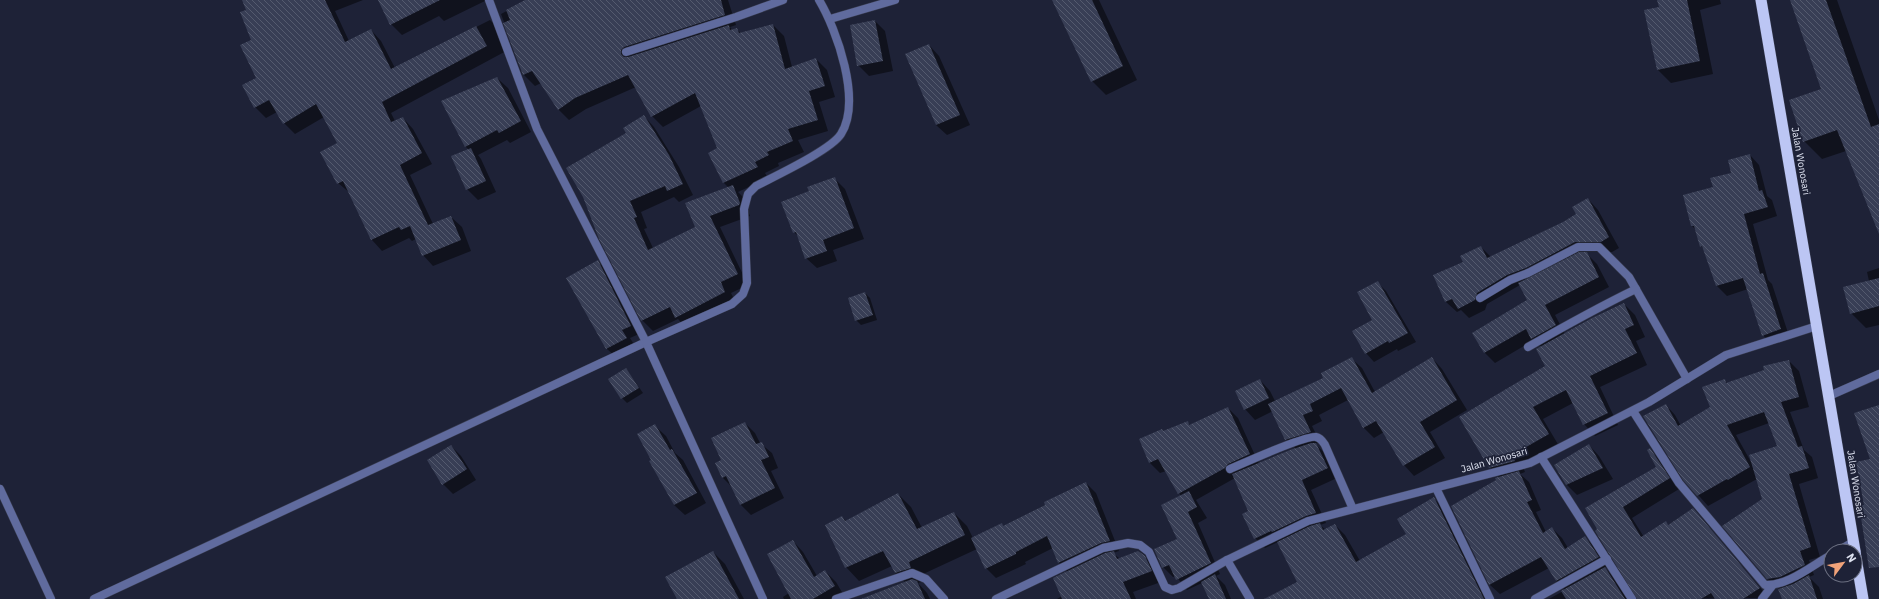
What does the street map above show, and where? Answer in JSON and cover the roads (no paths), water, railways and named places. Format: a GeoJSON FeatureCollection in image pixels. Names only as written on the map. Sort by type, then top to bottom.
{"type":"FeatureCollection","features":[{"type":"Feature","properties":{"kind":"highway","name":"Jalan Wonosari"},"geometry":{"type":"LineString","coordinates":[[1761,0],[1853,543]]}},
{"type":"Feature","properties":{"kind":"highway","name":"Jalan Wonosari"},"geometry":{"type":"LineString","coordinates":[[1860,583],[1863,599]]}},
{"type":"Feature","properties":{"kind":"street"},"geometry":{"type":"LineString","coordinates":[[489,0],[537,129],[646,342],[763,599]]}},
{"type":"Feature","properties":{"kind":"street"},"geometry":{"type":"LineString","coordinates":[[626,52],[736,17],[783,0]]}},
{"type":"Feature","properties":{"kind":"street"},"geometry":{"type":"LineString","coordinates":[[94,599],[646,342],[732,304],[743,294],[747,283],[744,209],[748,194],[756,186],[830,146],[842,134],[849,110],[850,84],[830,19],[819,0]]}},
{"type":"Feature","properties":{"kind":"street"},"geometry":{"type":"LineString","coordinates":[[830,19],[895,0]]}},
{"type":"Feature","properties":{"kind":"street"},"geometry":{"type":"LineString","coordinates":[[1480,298],[1510,280],[1550,262],[1578,247],[1599,247],[1628,277],[1636,288],[1687,379]]}},
{"type":"Feature","properties":{"kind":"street"},"geometry":{"type":"LineString","coordinates":[[1528,347],[1636,288]]}},
{"type":"Feature","properties":{"kind":"street","name":"Jalan Wonosari"},"geometry":{"type":"LineString","coordinates":[[996,599],[1103,548],[1128,543],[1140,545],[1149,552],[1165,587],[1168,589],[1179,588],[1227,560],[1308,521],[1530,463],[1632,411],[1726,355],[1817,326]]}},
{"type":"Feature","properties":{"kind":"street"},"geometry":{"type":"LineString","coordinates":[[1829,396],[1879,374]]}},
{"type":"Feature","properties":{"kind":"street"},"geometry":{"type":"LineString","coordinates":[[1632,411],[1679,483],[1765,586],[1772,586],[1788,580],[1823,560]]}},
{"type":"Feature","properties":{"kind":"street"},"geometry":{"type":"LineString","coordinates":[[1230,469],[1288,445],[1315,437],[1321,439],[1325,445],[1353,509]]}},
{"type":"Feature","properties":{"kind":"street"},"geometry":{"type":"LineString","coordinates":[[1541,457],[1632,599]]}},
{"type":"Feature","properties":{"kind":"street"},"geometry":{"type":"LineString","coordinates":[[1436,488],[1490,599]]}},
{"type":"Feature","properties":{"kind":"street"},"geometry":{"type":"LineString","coordinates":[[0,489],[51,599]]}},
{"type":"Feature","properties":{"kind":"street"},"geometry":{"type":"LineString","coordinates":[[1227,560],[1250,599]]}},
{"type":"Feature","properties":{"kind":"street"},"geometry":{"type":"LineString","coordinates":[[1535,599],[1607,560]]}},
{"type":"Feature","properties":{"kind":"street"},"geometry":{"type":"LineString","coordinates":[[836,599],[912,574],[926,579],[944,599]]}},
{"type":"Feature","properties":{"kind":"street"},"geometry":{"type":"LineString","coordinates":[[1762,599],[1772,586]]}}]}
